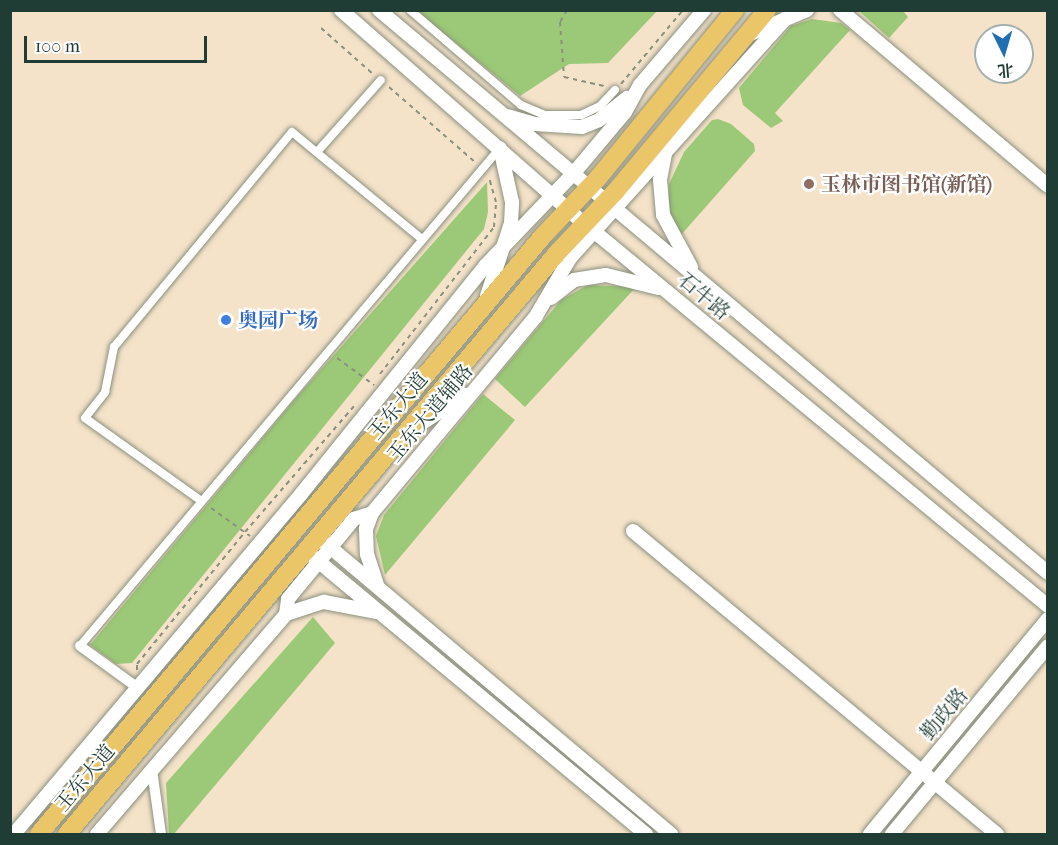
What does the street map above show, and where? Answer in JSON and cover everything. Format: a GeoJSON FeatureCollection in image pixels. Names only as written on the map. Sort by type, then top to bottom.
{"type":"FeatureCollection","features":[{"type":"Feature","properties":{"kind":"main road","name":"玉东大道"},"geometry":{"type":"LineString","coordinates":[[39,834],[483,307],[561,202],[588,188],[735,10]]}},
{"type":"Feature","properties":{"kind":"main road","name":"玉东大道"},"geometry":{"type":"LineString","coordinates":[[67,834],[324,542],[402,437],[500,321],[610,205],[689,104],[767,10]]}},
{"type":"Feature","properties":{"kind":"main road"},"geometry":{"type":"LineString","coordinates":[[483,307],[498,293],[507,294],[510,300],[500,321]]}},
{"type":"Feature","properties":{"kind":"street","name":"石牛路"},"geometry":{"type":"LineString","coordinates":[[341,10],[590,227],[1047,606]]}},
{"type":"Feature","properties":{"kind":"street","name":"石牛路"},"geometry":{"type":"LineString","coordinates":[[379,10],[1047,573]]}},
{"type":"Feature","properties":{"kind":"street"},"geometry":{"type":"LineString","coordinates":[[410,10],[521,105],[544,115],[581,115],[600,106],[615,90]]}},
{"type":"Feature","properties":{"kind":"street"},"geometry":{"type":"LineString","coordinates":[[502,114],[535,124],[582,127],[615,109],[640,85],[706,10]]}},
{"type":"Feature","properties":{"kind":"street"},"geometry":{"type":"LineString","coordinates":[[745,37],[791,13],[807,10]]}},
{"type":"Feature","properties":{"kind":"street"},"geometry":{"type":"LineString","coordinates":[[837,12],[1047,186]]}},
{"type":"Feature","properties":{"kind":"street"},"geometry":{"type":"LineString","coordinates":[[610,205],[664,157],[791,13]]}},
{"type":"Feature","properties":{"kind":"street"},"geometry":{"type":"LineString","coordinates":[[317,152],[381,80]]}},
{"type":"Feature","properties":{"kind":"street"},"geometry":{"type":"LineString","coordinates":[[14,834],[260,543],[378,388],[504,246],[561,202],[573,174],[625,112],[640,85]]}},
{"type":"Feature","properties":{"kind":"street"},"geometry":{"type":"LineString","coordinates":[[689,104],[664,157],[660,180],[663,215],[679,250],[703,284]]}},
{"type":"Feature","properties":{"kind":"street"},"geometry":{"type":"LineString","coordinates":[[201,500],[85,418],[105,392],[114,347],[292,132],[422,239]]}},
{"type":"Feature","properties":{"kind":"street"},"geometry":{"type":"LineString","coordinates":[[138,688],[80,646],[500,148]]}},
{"type":"Feature","properties":{"kind":"street"},"geometry":{"type":"LineString","coordinates":[[483,307],[504,246],[512,202],[500,148]]}},
{"type":"Feature","properties":{"kind":"street","name":"玉东大道辅路"},"geometry":{"type":"LineString","coordinates":[[324,542],[354,519],[372,513],[536,316],[590,227]]}},
{"type":"Feature","properties":{"kind":"street"},"geometry":{"type":"LineString","coordinates":[[402,437],[468,393],[556,292],[586,277],[621,276],[671,293]]}},
{"type":"Feature","properties":{"kind":"street"},"geometry":{"type":"LineString","coordinates":[[372,513],[366,529],[367,554],[370,571],[380,588]]}},
{"type":"Feature","properties":{"kind":"street"},"geometry":{"type":"LineString","coordinates":[[633,531],[997,834]]}},
{"type":"Feature","properties":{"kind":"street"},"geometry":{"type":"LineString","coordinates":[[324,542],[672,834]]}},
{"type":"Feature","properties":{"kind":"street"},"geometry":{"type":"LineString","coordinates":[[286,614],[288,599],[312,556],[646,834]]}},
{"type":"Feature","properties":{"kind":"street"},"geometry":{"type":"LineString","coordinates":[[97,834],[286,614],[324,602],[384,614]]}},
{"type":"Feature","properties":{"kind":"street","name":"勤政路"},"geometry":{"type":"LineString","coordinates":[[870,834],[1047,619]]}},
{"type":"Feature","properties":{"kind":"street","name":"勤政路"},"geometry":{"type":"LineString","coordinates":[[892,834],[1047,646]]}},
{"type":"Feature","properties":{"kind":"street"},"geometry":{"type":"LineString","coordinates":[[152,770],[161,834]]}},
{"type":"Feature","properties":{"kind":"path"},"geometry":{"type":"LineString","coordinates":[[567,10],[560,22],[564,77],[615,90],[684,10]]}},
{"type":"Feature","properties":{"kind":"path"},"geometry":{"type":"LineString","coordinates":[[321,28],[483,168],[494,184],[494,227],[378,388],[365,393]]}},
{"type":"Feature","properties":{"kind":"path"},"geometry":{"type":"LineString","coordinates":[[327,351],[378,388]]}},
{"type":"Feature","properties":{"kind":"path"},"geometry":{"type":"LineString","coordinates":[[138,688],[137,664],[245,532],[358,402]]}},
{"type":"Feature","properties":{"kind":"path"},"geometry":{"type":"LineString","coordinates":[[201,500],[260,543]]}},
{"type":"Feature","properties":{"kind":"green space"},"geometry":{"type":"Polygon","coordinates":[[[417,11],[657,11],[608,63],[569,64],[520,96],[417,11]]]}},
{"type":"Feature","properties":{"kind":"green space"},"geometry":{"type":"Polygon","coordinates":[[[859,11],[903,11],[908,17],[889,38],[859,11]]]}},
{"type":"Feature","properties":{"kind":"green space"},"geometry":{"type":"Polygon","coordinates":[[[812,19],[841,23],[850,30],[775,113],[783,121],[771,128],[743,105],[739,88],[791,26],[812,19]]]}},
{"type":"Feature","properties":{"kind":"green space"},"geometry":{"type":"Polygon","coordinates":[[[718,119],[731,124],[754,144],[755,151],[681,235],[668,208],[669,184],[684,152],[712,120],[718,119]]]}},
{"type":"Feature","properties":{"kind":"green space"},"geometry":{"type":"Polygon","coordinates":[[[487,182],[488,212],[484,229],[132,663],[116,664],[90,645],[296,398],[487,182]]]}},
{"type":"Feature","properties":{"kind":"green space"},"geometry":{"type":"Polygon","coordinates":[[[588,285],[636,287],[525,407],[495,379],[561,300],[588,285]]]}},
{"type":"Feature","properties":{"kind":"green space"},"geometry":{"type":"Polygon","coordinates":[[[483,394],[515,420],[385,575],[376,536],[384,515],[483,394]]]}},
{"type":"Feature","properties":{"kind":"green space"},"geometry":{"type":"Polygon","coordinates":[[[313,617],[335,643],[174,834],[169,834],[166,783],[313,617]]]}},
{"type":"Feature","properties":{"kind":"place","name":"玉林市图书馆(新馆)"},"geometry":{"type":"Point","coordinates":[809,184]}},
{"type":"Feature","properties":{"kind":"place","name":"奥园广场"},"geometry":{"type":"Point","coordinates":[226,320]}}]}
